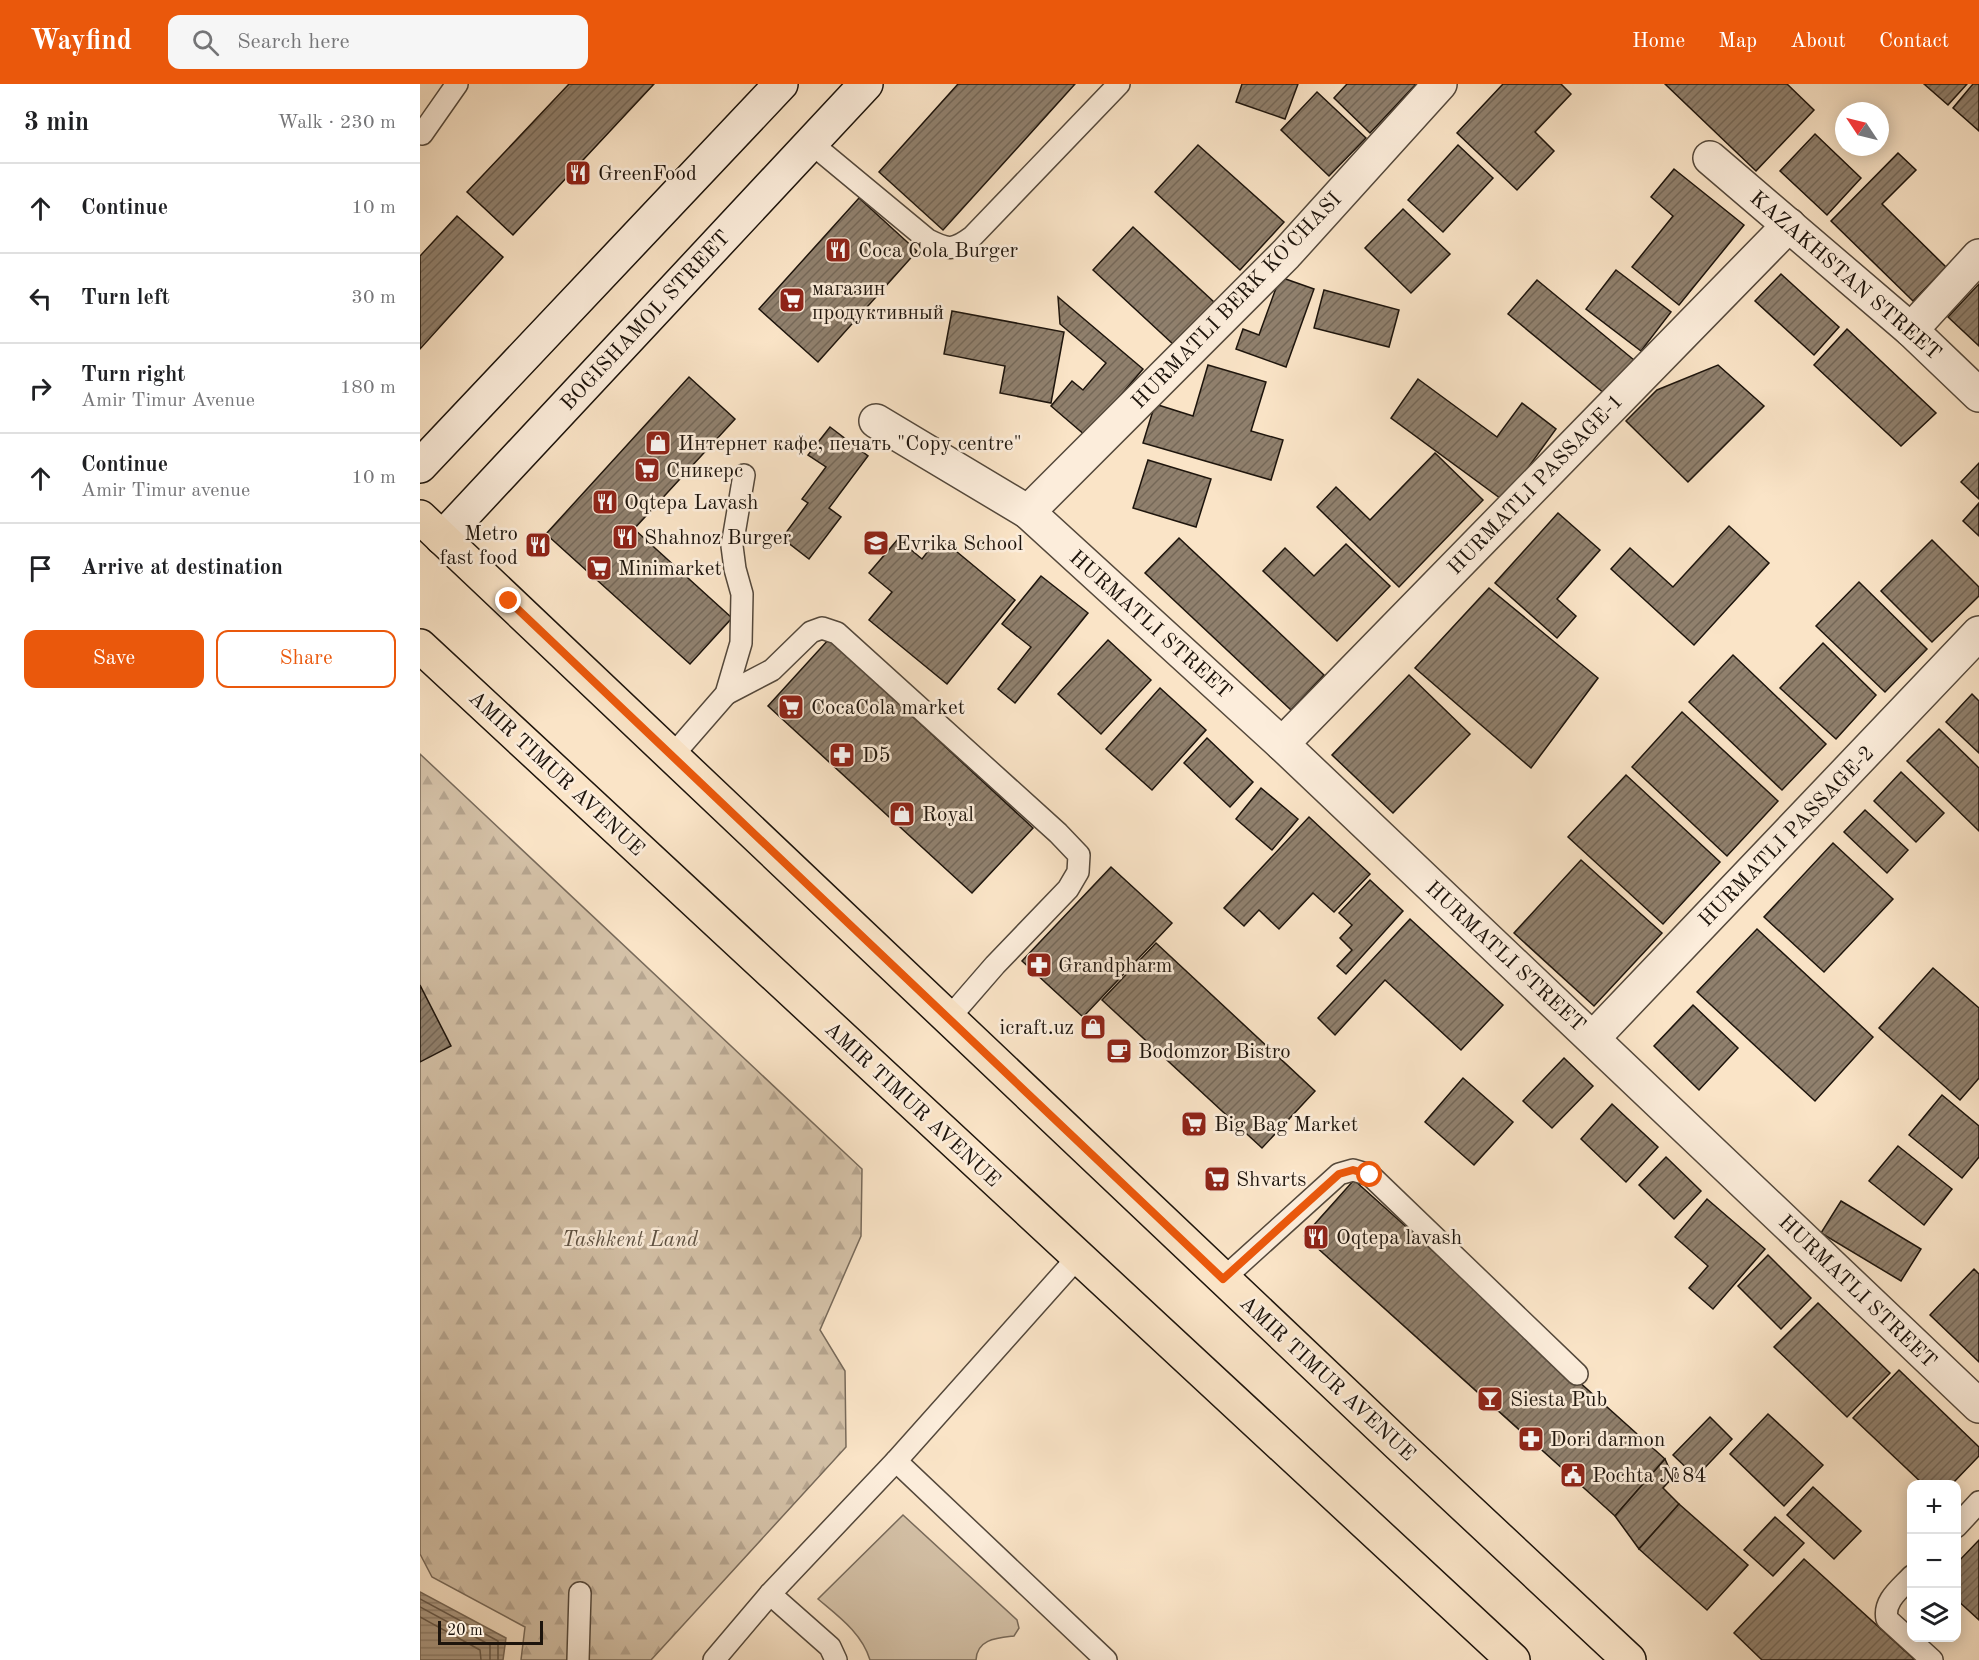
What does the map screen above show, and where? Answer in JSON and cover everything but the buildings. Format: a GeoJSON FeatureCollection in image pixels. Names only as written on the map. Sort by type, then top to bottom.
{"type":"FeatureCollection","features":[{"type":"Feature","properties":{"kind":"main road","name":"AMIR TIMUR AVENUE"},"geometry":{"type":"LineString","coordinates":[[427,535],[672,756],[1223,1279],[1629,1660]]}},
{"type":"Feature","properties":{"kind":"main road","name":"AMIR TIMUR AVENUE"},"geometry":{"type":"LineString","coordinates":[[420,646],[1513,1660]]}},
{"type":"Feature","properties":{"kind":"street"},"geometry":{"type":"LineString","coordinates":[[420,466],[781,84]]}},
{"type":"Feature","properties":{"kind":"street","name":"BOGISHAMOL STREET"},"geometry":{"type":"LineString","coordinates":[[427,535],[866,84]]}},
{"type":"Feature","properties":{"kind":"street","name":"HURMATLI BERK KO'CHASI"},"geometry":{"type":"LineString","coordinates":[[1028,512],[1286,254],[1440,84]]}},
{"type":"Feature","properties":{"kind":"street","name":"KAZAKHSTAN STREET"},"geometry":{"type":"LineString","coordinates":[[1710,158],[1911,330],[1979,395]]}},
{"type":"Feature","properties":{"kind":"street","name":"HURMATLI PASSAGE-1"},"geometry":{"type":"LineString","coordinates":[[1282,744],[1789,225]]}},
{"type":"Feature","properties":{"kind":"street"},"geometry":{"type":"LineString","coordinates":[[1911,330],[1979,256]]}},
{"type":"Feature","properties":{"kind":"street","name":"HURMATLI STREET"},"geometry":{"type":"LineString","coordinates":[[876,421],[1028,512],[1282,744],[1979,1406]]}},
{"type":"Feature","properties":{"kind":"street","name":"HURMATLI PASSAGE-2"},"geometry":{"type":"LineString","coordinates":[[1593,1038],[1979,633]]}},
{"type":"Feature","properties":{"kind":"lane"},"geometry":{"type":"LineString","coordinates":[[422,134],[457,84]]}},
{"type":"Feature","properties":{"kind":"lane"},"geometry":{"type":"LineString","coordinates":[[811,143],[928,240],[946,249],[959,246],[972,237],[1119,84]]}},
{"type":"Feature","properties":{"kind":"lane"},"geometry":{"type":"LineString","coordinates":[[726,694],[741,643],[742,594],[732,546],[744,475]]}},
{"type":"Feature","properties":{"kind":"lane"},"geometry":{"type":"LineString","coordinates":[[672,756],[726,694],[772,670],[811,632],[822,628],[837,633],[1058,833],[1079,855],[1078,872],[1068,889],[995,965],[949,1018]]}},
{"type":"Feature","properties":{"kind":"lane"},"geometry":{"type":"LineString","coordinates":[[1223,1279],[1339,1174],[1353,1170],[1370,1175],[1577,1374]]}},
{"type":"Feature","properties":{"kind":"lane"},"geometry":{"type":"LineString","coordinates":[[714,1660],[770,1594],[896,1461],[1078,1257]]}},
{"type":"Feature","properties":{"kind":"lane"},"geometry":{"type":"LineString","coordinates":[[896,1461],[1106,1660]]}},
{"type":"Feature","properties":{"kind":"lane"},"geometry":{"type":"LineString","coordinates":[[1961,1522],[1979,1502]]}},
{"type":"Feature","properties":{"kind":"lane"},"geometry":{"type":"LineString","coordinates":[[1907,1580],[1889,1600],[1885,1611],[1887,1619],[1932,1660]]}},
{"type":"Feature","properties":{"kind":"lane"},"geometry":{"type":"LineString","coordinates":[[578,1660],[580,1593]]}},
{"type":"Feature","properties":{"kind":"lane"},"geometry":{"type":"LineString","coordinates":[[770,1594],[830,1647],[836,1660]]}},
{"type":"Feature","properties":{"kind":"green space","name":"Tashkent Land"},"geometry":{"type":"Polygon","coordinates":[[[420,754],[862,1169],[861,1236],[820,1330],[845,1371],[846,1447],[651,1660],[521,1660],[525,1627],[432,1577],[420,1554],[420,754]]]}},
{"type":"Feature","properties":{"kind":"green space"},"geometry":{"type":"Polygon","coordinates":[[[903,1515],[1017,1620],[1019,1628],[1014,1636],[995,1639],[984,1644],[977,1653],[976,1660],[870,1660],[855,1633],[818,1599],[903,1515]]]}},
{"type":"Feature","properties":{"kind":"water"},"geometry":{"type":"Polygon","coordinates":[[[420,1592],[506,1638],[503,1660],[420,1660],[420,1592]]]}},
{"type":"Feature","properties":{"kind":"place","name":"GreenFood"},"geometry":{"type":"Point","coordinates":[578,173]}},
{"type":"Feature","properties":{"kind":"place","name":"Coca Cola Burger"},"geometry":{"type":"Point","coordinates":[838,250]}},
{"type":"Feature","properties":{"kind":"place","name":"магазин продуктивный"},"geometry":{"type":"Point","coordinates":[792,300]}},
{"type":"Feature","properties":{"kind":"place","name":"Интернет кафе, печать \"Copy centre\""},"geometry":{"type":"Point","coordinates":[658,443]}},
{"type":"Feature","properties":{"kind":"place","name":"Сникерс"},"geometry":{"type":"Point","coordinates":[647,470]}},
{"type":"Feature","properties":{"kind":"place","name":"Oqtepa Lavash"},"geometry":{"type":"Point","coordinates":[605,502]}},
{"type":"Feature","properties":{"kind":"place","name":"Shahnoz Burger"},"geometry":{"type":"Point","coordinates":[625,537]}},
{"type":"Feature","properties":{"kind":"place","name":"Evrika School"},"geometry":{"type":"Point","coordinates":[876,543]}},
{"type":"Feature","properties":{"kind":"place","name":"Metro fast food"},"geometry":{"type":"Point","coordinates":[538,545]}},
{"type":"Feature","properties":{"kind":"place","name":"Minimarket"},"geometry":{"type":"Point","coordinates":[599,568]}},
{"type":"Feature","properties":{"kind":"place","name":"CocaCola market"},"geometry":{"type":"Point","coordinates":[791,707]}},
{"type":"Feature","properties":{"kind":"place","name":"D5"},"geometry":{"type":"Point","coordinates":[842,755]}},
{"type":"Feature","properties":{"kind":"place","name":"Royal"},"geometry":{"type":"Point","coordinates":[902,814]}},
{"type":"Feature","properties":{"kind":"place","name":"Grandpharm"},"geometry":{"type":"Point","coordinates":[1039,965]}},
{"type":"Feature","properties":{"kind":"place","name":"icraft.uz"},"geometry":{"type":"Point","coordinates":[1093,1027]}},
{"type":"Feature","properties":{"kind":"place","name":"Bodomzor Bistro"},"geometry":{"type":"Point","coordinates":[1119,1051]}},
{"type":"Feature","properties":{"kind":"place","name":"Big Bag Market"},"geometry":{"type":"Point","coordinates":[1194,1124]}},
{"type":"Feature","properties":{"kind":"place","name":"Shvarts"},"geometry":{"type":"Point","coordinates":[1217,1179]}},
{"type":"Feature","properties":{"kind":"place","name":"Oqtepa lavash"},"geometry":{"type":"Point","coordinates":[1316,1237]}},
{"type":"Feature","properties":{"kind":"place","name":"Siesta Pub"},"geometry":{"type":"Point","coordinates":[1490,1399]}},
{"type":"Feature","properties":{"kind":"place","name":"Dori darmon"},"geometry":{"type":"Point","coordinates":[1531,1439]}},
{"type":"Feature","properties":{"kind":"place","name":"Pochta №84"},"geometry":{"type":"Point","coordinates":[1573,1475]}},
{"type":"Feature","properties":{"kind":"route"},"geometry":{"type":"LineString","coordinates":[[509,601],[1223,1279],[1339,1174],[1353,1170],[1370,1175]]}}]}
